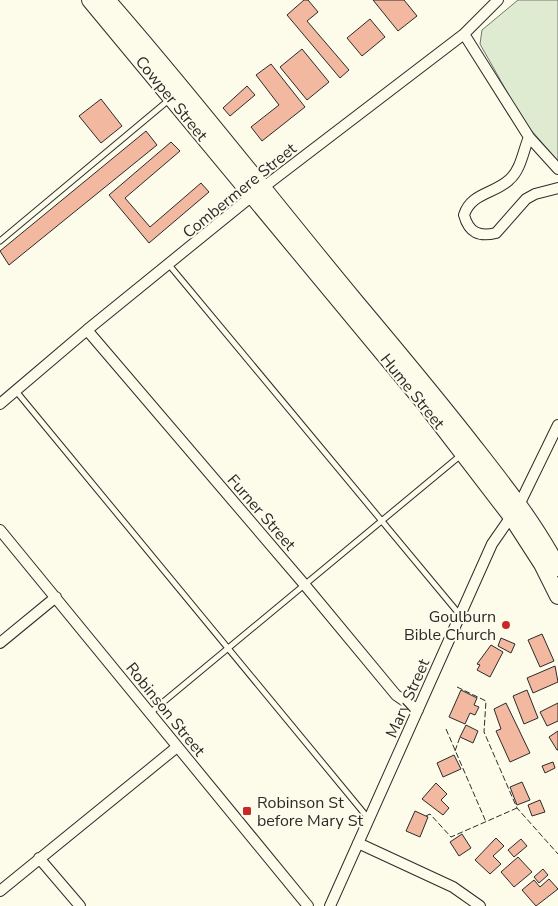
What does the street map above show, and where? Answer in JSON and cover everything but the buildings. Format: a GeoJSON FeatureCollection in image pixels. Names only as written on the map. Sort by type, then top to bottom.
{"type":"FeatureCollection","features":[{"type":"Feature","properties":{"kind":"main road","name":"Cowper Street"},"geometry":{"type":"LineString","coordinates":[[90,0],[172,97],[257,192]]}},
{"type":"Feature","properties":{"kind":"main road","name":"Cowper Street"},"geometry":{"type":"LineString","coordinates":[[107,0],[176,78],[257,192]]}},
{"type":"Feature","properties":{"kind":"main road","name":"Hume Street"},"geometry":{"type":"LineString","coordinates":[[257,192],[462,453],[515,511],[537,531],[558,568]]}},
{"type":"Feature","properties":{"kind":"main road","name":"Hume Street"},"geometry":{"type":"LineString","coordinates":[[257,192],[435,396],[515,511],[558,596]]}},
{"type":"Feature","properties":{"kind":"street","name":"Combermere Street"},"geometry":{"type":"LineString","coordinates":[[0,404],[87,330],[170,266],[257,192],[464,34],[498,0]]}},
{"type":"Feature","properties":{"kind":"street"},"geometry":{"type":"LineString","coordinates":[[464,34],[529,137],[558,169]]}},
{"type":"Feature","properties":{"kind":"street"},"geometry":{"type":"LineString","coordinates":[[529,137],[517,169],[511,179],[472,201],[464,215],[466,223],[478,235],[496,233],[526,199],[535,194],[558,188]]}},
{"type":"Feature","properties":{"kind":"street","name":"Furner Street"},"geometry":{"type":"LineString","coordinates":[[87,330],[304,584],[396,695],[418,710]]}},
{"type":"Feature","properties":{"kind":"street","name":"Mary Street"},"geometry":{"type":"LineString","coordinates":[[330,906],[492,544],[515,511],[558,426]]}},
{"type":"Feature","properties":{"kind":"street","name":"Robinson Street"},"geometry":{"type":"LineString","coordinates":[[0,530],[308,906]]}},
{"type":"Feature","properties":{"kind":"street"},"geometry":{"type":"LineString","coordinates":[[0,643],[56,597]]}},
{"type":"Feature","properties":{"kind":"street"},"geometry":{"type":"LineString","coordinates":[[0,891],[177,747]]}},
{"type":"Feature","properties":{"kind":"street"},"geometry":{"type":"LineString","coordinates":[[358,843],[453,887],[480,906]]}},
{"type":"Feature","properties":{"kind":"street"},"geometry":{"type":"LineString","coordinates":[[39,858],[80,906]]}},
{"type":"Feature","properties":{"kind":"lane"},"geometry":{"type":"LineString","coordinates":[[0,241],[172,97]]}},
{"type":"Feature","properties":{"kind":"lane"},"geometry":{"type":"LineString","coordinates":[[170,266],[460,617]]}},
{"type":"Feature","properties":{"kind":"lane"},"geometry":{"type":"LineString","coordinates":[[15,391],[369,819]]}},
{"type":"Feature","properties":{"kind":"lane"},"geometry":{"type":"LineString","coordinates":[[150,713],[462,453]]}},
{"type":"Feature","properties":{"kind":"green space"},"geometry":{"type":"Polygon","coordinates":[[[518,0],[558,0],[558,161],[524,122],[480,44],[482,30],[518,0]]]}},
{"type":"Feature","properties":{"kind":"fence"},"geometry":{"type":"LineString","coordinates":[[457,687],[486,701],[484,732],[517,808],[558,854]]}},
{"type":"Feature","properties":{"kind":"fence"},"geometry":{"type":"LineString","coordinates":[[446,729],[486,822]]}},
{"type":"Feature","properties":{"kind":"fence"},"geometry":{"type":"LineString","coordinates":[[455,751],[460,737]]}},
{"type":"Feature","properties":{"kind":"fence"},"geometry":{"type":"LineString","coordinates":[[426,816],[430,814],[451,837],[517,808]]}},
{"type":"Feature","properties":{"kind":"place","name":"Goulburn Bible Church"},"geometry":{"type":"Point","coordinates":[506,625]}},
{"type":"Feature","properties":{"kind":"place","name":"Robinson St before Mary St"},"geometry":{"type":"Point","coordinates":[247,811]}}]}
